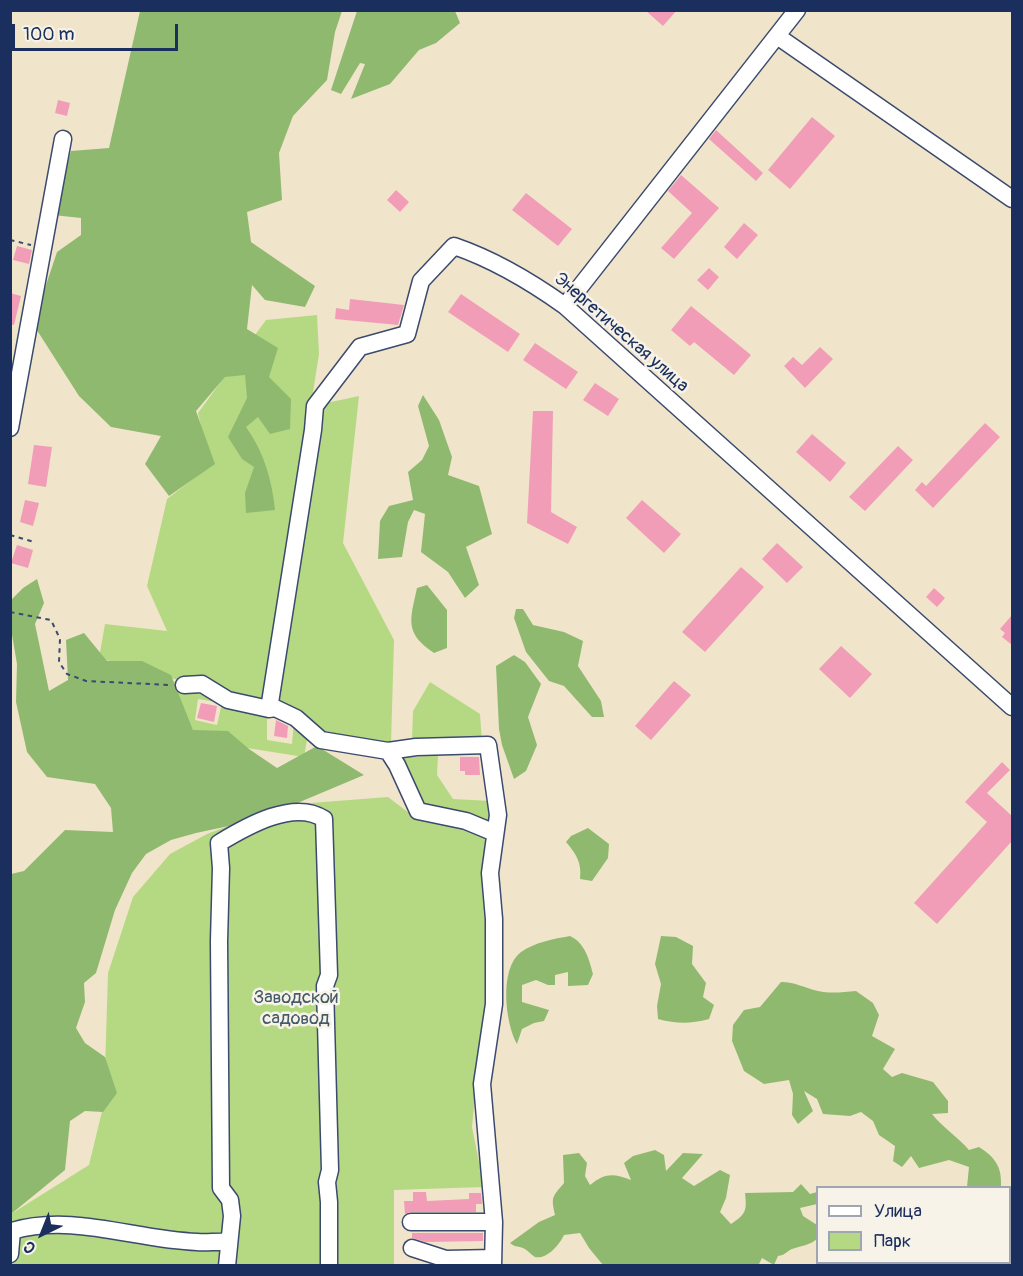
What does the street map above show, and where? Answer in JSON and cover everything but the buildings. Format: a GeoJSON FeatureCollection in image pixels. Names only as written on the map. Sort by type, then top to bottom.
{"type":"FeatureCollection","features":[{"type":"Feature","properties":{"kind":"street"},"geometry":{"type":"LineString","coordinates":[[565,306],[797,10]]}},
{"type":"Feature","properties":{"kind":"street"},"geometry":{"type":"LineString","coordinates":[[777,36],[1012,199]]}},
{"type":"Feature","properties":{"kind":"street"},"geometry":{"type":"LineString","coordinates":[[10,428],[63,139]]}},
{"type":"Feature","properties":{"kind":"street","name":"Энергетическая улица"},"geometry":{"type":"LineString","coordinates":[[269,710],[315,406],[360,347],[407,334],[421,281],[454,246],[480,255],[527,280],[565,306],[1012,707]]}},
{"type":"Feature","properties":{"kind":"street"},"geometry":{"type":"LineString","coordinates":[[184,685],[202,684],[228,700],[269,710],[275,708],[296,718],[321,740],[388,751],[416,747],[488,745],[498,815],[490,873],[494,919],[494,1004],[482,1084],[494,1222],[494,1262],[446,1259],[412,1248]]}},
{"type":"Feature","properties":{"kind":"street"},"geometry":{"type":"LineString","coordinates":[[388,751],[418,811],[466,821],[495,833]]}},
{"type":"Feature","properties":{"kind":"street"},"geometry":{"type":"LineString","coordinates":[[226,1266],[232,1216],[230,1200],[221,1188],[219,941],[221,868],[219,843],[243,828],[289,811],[316,814],[324,819],[329,975],[325,986],[330,1170],[327,1182],[329,1266]]}},
{"type":"Feature","properties":{"kind":"street"},"geometry":{"type":"LineString","coordinates":[[411,1222],[494,1222]]}},
{"type":"Feature","properties":{"kind":"street"},"geometry":{"type":"LineString","coordinates":[[10,1254],[12,1231],[32,1226],[81,1226],[197,1242],[229,1242]]}},
{"type":"Feature","properties":{"kind":"street"},"geometry":{"type":"LineString","coordinates":[[871,1264],[898,1266]]}},
{"type":"Feature","properties":{"kind":"path"},"geometry":{"type":"LineString","coordinates":[[10,240],[42,248]]}},
{"type":"Feature","properties":{"kind":"path"},"geometry":{"type":"LineString","coordinates":[[10,535],[34,542]]}},
{"type":"Feature","properties":{"kind":"path"},"geometry":{"type":"LineString","coordinates":[[10,612],[51,620],[60,639],[59,662],[68,674],[86,681],[184,685]]}},
{"type":"Feature","properties":{"kind":"green space"},"geometry":{"type":"Polygon","coordinates":[[[140,11],[342,11],[335,32],[327,80],[293,116],[279,153],[282,200],[247,212],[251,242],[315,286],[305,307],[265,300],[252,285],[247,329],[278,348],[269,377],[291,399],[290,429],[270,434],[258,417],[246,427],[258,446],[266,467],[275,510],[246,513],[245,493],[254,467],[242,459],[228,437],[247,398],[245,375],[225,377],[196,411],[215,464],[169,496],[145,464],[161,436],[111,427],[79,396],[33,324],[57,252],[81,235],[81,218],[53,215],[71,151],[109,148],[140,11]]]}},
{"type":"Feature","properties":{"kind":"green space"},"geometry":{"type":"Polygon","coordinates":[[[357,11],[455,11],[460,23],[436,43],[419,50],[390,84],[351,99],[365,64],[360,63],[341,94],[331,90],[357,11]]]}},
{"type":"Feature","properties":{"kind":"green space"},"geometry":{"type":"Polygon","coordinates":[[[317,315],[319,354],[264,704],[99,658],[105,624],[167,631],[147,586],[167,499],[210,466],[198,413],[266,320],[317,315]]]}},
{"type":"Feature","properties":{"kind":"green space"},"geometry":{"type":"Polygon","coordinates":[[[423,395],[439,420],[452,457],[448,475],[479,486],[492,534],[466,547],[479,585],[465,598],[448,572],[421,552],[425,514],[414,510],[408,522],[402,557],[378,559],[380,521],[389,506],[413,500],[408,472],[422,460],[429,446],[418,406],[423,395]]]}},
{"type":"Feature","properties":{"kind":"green space"},"geometry":{"type":"Polygon","coordinates":[[[359,396],[343,543],[394,640],[391,744],[328,739],[307,720],[275,697],[317,405],[359,396]]]}},
{"type":"Feature","properties":{"kind":"green space"},"geometry":{"type":"Polygon","coordinates":[[[37,579],[44,603],[35,624],[49,691],[68,680],[66,640],[84,633],[107,661],[142,661],[171,675],[193,730],[228,731],[277,768],[317,746],[364,775],[257,820],[171,840],[146,854],[132,873],[115,910],[96,973],[84,983],[85,1002],[76,1028],[85,1043],[105,1057],[117,1093],[103,1112],[85,1111],[70,1121],[65,1170],[11,1214],[11,874],[24,871],[65,830],[113,832],[111,808],[95,784],[47,777],[27,752],[16,702],[17,664],[11,629],[11,600],[37,579]]]}},
{"type":"Feature","properties":{"kind":"green space"},"geometry":{"type":"Polygon","coordinates":[[[427,585],[447,610],[447,648],[434,653],[418,639],[411,617],[417,588],[427,585]]]}},
{"type":"Feature","properties":{"kind":"green space"},"geometry":{"type":"Polygon","coordinates":[[[516,609],[523,609],[533,625],[564,632],[583,641],[578,666],[601,701],[604,717],[592,717],[564,686],[549,681],[526,652],[514,618],[516,609]]]}},
{"type":"Feature","properties":{"kind":"green space"},"geometry":{"type":"Polygon","coordinates":[[[514,655],[525,662],[541,684],[528,717],[537,745],[526,771],[514,779],[499,729],[496,666],[514,655]]]}},
{"type":"Feature","properties":{"kind":"green space"},"geometry":{"type":"Polygon","coordinates":[[[430,682],[480,714],[482,742],[412,740],[413,711],[430,682]]]}},
{"type":"Feature","properties":{"kind":"green space"},"geometry":{"type":"Polygon","coordinates":[[[168,690],[186,690],[267,714],[267,740],[292,744],[294,721],[308,734],[304,757],[247,748],[195,733],[168,690]],[[198,699],[195,720],[217,725],[222,703],[198,699]]]}},
{"type":"Feature","properties":{"kind":"green space"},"geometry":{"type":"Polygon","coordinates":[[[438,755],[437,775],[453,799],[491,801],[490,827],[422,807],[398,758],[438,755]]]}},
{"type":"Feature","properties":{"kind":"green space","name":"Заводской садовод"},"geometry":{"type":"Polygon","coordinates":[[[388,797],[409,813],[486,837],[481,873],[490,949],[488,1023],[478,1065],[472,1127],[484,1187],[394,1190],[394,1265],[11,1266],[11,1214],[89,1165],[104,1103],[108,973],[133,897],[170,854],[207,834],[285,805],[388,797]]]}},
{"type":"Feature","properties":{"kind":"green space"},"geometry":{"type":"Polygon","coordinates":[[[588,828],[609,844],[608,858],[592,881],[580,879],[578,859],[566,842],[571,836],[588,828]]]}},
{"type":"Feature","properties":{"kind":"green space"},"geometry":{"type":"Polygon","coordinates":[[[570,936],[583,947],[588,957],[593,974],[588,985],[568,986],[568,972],[555,975],[555,985],[536,980],[522,985],[522,1002],[549,1010],[544,1021],[522,1029],[517,1044],[507,1010],[509,970],[521,952],[551,940],[570,936]]]}},
{"type":"Feature","properties":{"kind":"green space"},"geometry":{"type":"Polygon","coordinates":[[[661,936],[676,937],[693,946],[692,964],[706,983],[703,997],[714,1005],[709,1019],[684,1023],[658,1019],[657,1006],[661,984],[655,964],[661,936]]]}},
{"type":"Feature","properties":{"kind":"green space"},"geometry":{"type":"Polygon","coordinates":[[[781,982],[823,992],[856,991],[873,1003],[879,1015],[872,1036],[895,1049],[883,1069],[892,1077],[902,1073],[933,1082],[948,1101],[948,1113],[932,1114],[969,1150],[979,1147],[994,1159],[999,1168],[1001,1186],[967,1186],[969,1167],[949,1160],[919,1168],[911,1156],[902,1167],[893,1161],[895,1146],[879,1135],[873,1121],[861,1112],[850,1116],[823,1114],[817,1099],[804,1091],[813,1111],[798,1124],[792,1115],[793,1094],[789,1080],[764,1084],[744,1071],[732,1041],[733,1025],[744,1010],[760,1007],[781,982]]]}},
{"type":"Feature","properties":{"kind":"green space"},"geometry":{"type":"Polygon","coordinates":[[[655,1150],[664,1155],[666,1171],[683,1153],[703,1154],[682,1178],[694,1186],[720,1170],[730,1175],[726,1198],[720,1212],[731,1224],[744,1212],[745,1193],[793,1192],[801,1184],[810,1194],[816,1192],[816,1204],[800,1208],[803,1216],[816,1224],[816,1240],[778,1256],[774,1265],[762,1258],[758,1266],[603,1265],[580,1233],[564,1235],[552,1250],[540,1257],[535,1257],[525,1249],[510,1243],[539,1222],[555,1215],[554,1198],[564,1183],[563,1155],[579,1153],[587,1163],[585,1176],[590,1185],[609,1175],[631,1180],[624,1163],[633,1156],[655,1150]]]}}]}
